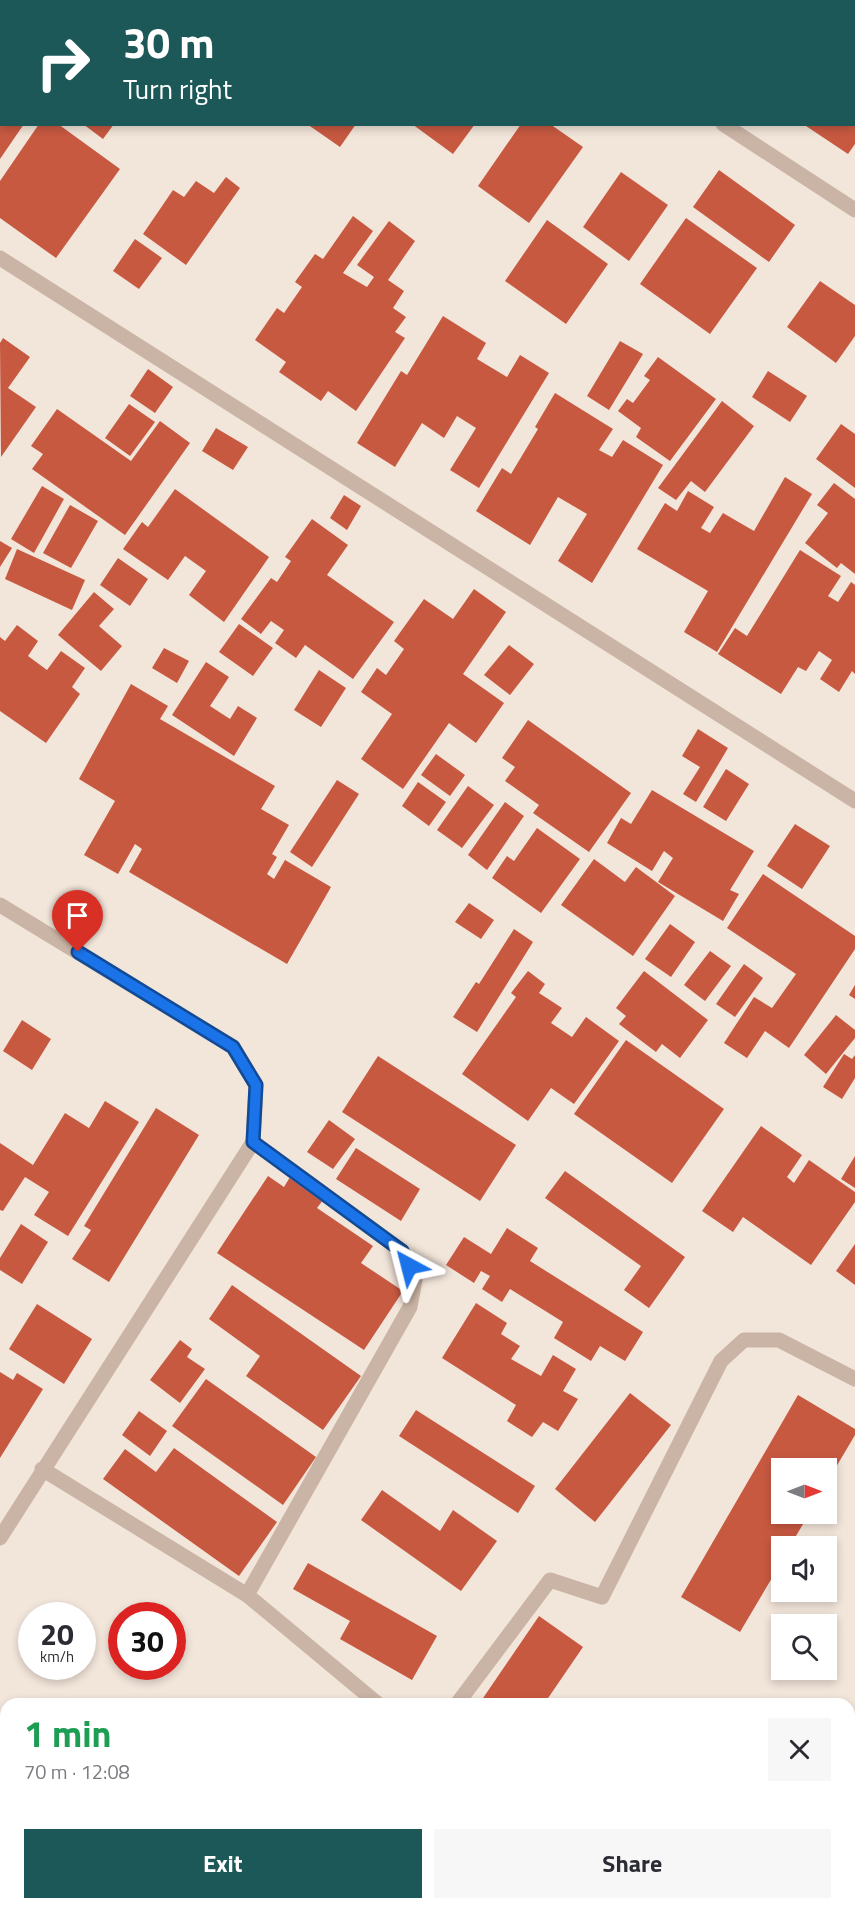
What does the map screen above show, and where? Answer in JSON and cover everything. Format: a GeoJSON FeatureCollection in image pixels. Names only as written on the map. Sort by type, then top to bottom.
{"type":"FeatureCollection","features":[{"type":"Feature","properties":{"kind":"street"},"geometry":{"type":"LineString","coordinates":[[726,126],[855,210]]}},
{"type":"Feature","properties":{"kind":"street"},"geometry":{"type":"LineString","coordinates":[[0,258],[855,801]]}},
{"type":"Feature","properties":{"kind":"street"},"geometry":{"type":"LineString","coordinates":[[0,905],[233,1047],[256,1085],[253,1142],[0,1538]]}},
{"type":"Feature","properties":{"kind":"street"},"geometry":{"type":"LineString","coordinates":[[247,1595],[410,1307],[416,1280],[402,1251],[253,1142]]}},
{"type":"Feature","properties":{"kind":"street"},"geometry":{"type":"LineString","coordinates":[[462,1698],[550,1580],[602,1597],[721,1360],[744,1340],[779,1340],[855,1379]]}},
{"type":"Feature","properties":{"kind":"street"},"geometry":{"type":"LineString","coordinates":[[42,1469],[247,1595],[371,1698]]}},
{"type":"Feature","properties":{"kind":"building"},"geometry":{"type":"Polygon","coordinates":[[[0,126],[23,126],[0,159],[0,126]]]}},
{"type":"Feature","properties":{"kind":"building"},"geometry":{"type":"Polygon","coordinates":[[[38,126],[61,126],[120,169],[56,258],[0,218],[0,181],[38,126]]]}},
{"type":"Feature","properties":{"kind":"building"},"geometry":{"type":"Polygon","coordinates":[[[86,126],[113,126],[103,139],[86,126]]]}},
{"type":"Feature","properties":{"kind":"building"},"geometry":{"type":"Polygon","coordinates":[[[310,126],[355,126],[340,147],[310,126]]]}},
{"type":"Feature","properties":{"kind":"building"},"geometry":{"type":"Polygon","coordinates":[[[415,126],[474,126],[453,154],[415,126]]]}},
{"type":"Feature","properties":{"kind":"building"},"geometry":{"type":"Polygon","coordinates":[[[520,126],[553,126],[583,147],[529,223],[478,186],[520,126]]]}},
{"type":"Feature","properties":{"kind":"building"},"geometry":{"type":"Polygon","coordinates":[[[806,126],[855,126],[855,144],[848,154],[806,126]]]}},
{"type":"Feature","properties":{"kind":"building"},"geometry":{"type":"Polygon","coordinates":[[[719,170],[795,225],[769,262],[693,207],[719,170]]]}},
{"type":"Feature","properties":{"kind":"building"},"geometry":{"type":"Polygon","coordinates":[[[621,172],[668,205],[629,261],[583,227],[621,172]]]}},
{"type":"Feature","properties":{"kind":"building"},"geometry":{"type":"Polygon","coordinates":[[[226,177],[240,188],[186,265],[143,234],[173,190],[184,197],[196,181],[214,193],[226,177]]]}},
{"type":"Feature","properties":{"kind":"building"},"geometry":{"type":"Polygon","coordinates":[[[353,216],[373,231],[343,273],[367,287],[374,277],[357,265],[389,221],[415,241],[388,280],[404,291],[393,308],[406,317],[395,332],[405,338],[356,411],[328,391],[321,401],[279,372],[286,362],[255,340],[277,308],[284,313],[302,287],[295,282],[315,254],[323,259],[353,216]]]}},
{"type":"Feature","properties":{"kind":"building"},"geometry":{"type":"Polygon","coordinates":[[[686,218],[757,268],[710,334],[640,284],[686,218]]]}},
{"type":"Feature","properties":{"kind":"building"},"geometry":{"type":"Polygon","coordinates":[[[547,220],[608,264],[566,324],[505,281],[547,220]]]}},
{"type":"Feature","properties":{"kind":"building"},"geometry":{"type":"Polygon","coordinates":[[[135,239],[162,258],[139,289],[113,271],[135,239]]]}},
{"type":"Feature","properties":{"kind":"building"},"geometry":{"type":"Polygon","coordinates":[[[820,281],[855,305],[855,336],[836,363],[787,327],[820,281]]]}},
{"type":"Feature","properties":{"kind":"building"},"geometry":{"type":"Polygon","coordinates":[[[443,316],[486,343],[477,359],[507,377],[520,355],[549,373],[479,488],[450,470],[476,428],[457,416],[444,438],[422,423],[395,467],[357,443],[401,371],[407,375],[443,316]]]}},
{"type":"Feature","properties":{"kind":"building"},"geometry":{"type":"Polygon","coordinates":[[[3,338],[30,357],[8,388],[36,407],[1,457],[0,343],[3,338]]]}},
{"type":"Feature","properties":{"kind":"building"},"geometry":{"type":"Polygon","coordinates":[[[620,341],[643,354],[609,410],[587,396],[620,341]]]}},
{"type":"Feature","properties":{"kind":"building"},"geometry":{"type":"Polygon","coordinates":[[[658,357],[716,399],[670,461],[636,437],[641,428],[618,411],[627,399],[633,403],[650,380],[644,376],[658,357]]]}},
{"type":"Feature","properties":{"kind":"building"},"geometry":{"type":"Polygon","coordinates":[[[148,369],[173,387],[155,413],[130,396],[148,369]]]}},
{"type":"Feature","properties":{"kind":"building"},"geometry":{"type":"Polygon","coordinates":[[[768,371],[807,396],[790,422],[752,397],[768,371]]]}},
{"type":"Feature","properties":{"kind":"building"},"geometry":{"type":"Polygon","coordinates":[[[555,393],[613,429],[599,450],[612,457],[623,440],[663,465],[592,583],[558,561],[587,514],[558,497],[530,545],[476,511],[502,468],[511,474],[538,429],[535,427],[555,393]]]}},
{"type":"Feature","properties":{"kind":"building"},"geometry":{"type":"Polygon","coordinates":[[[722,401],[754,426],[705,492],[691,481],[676,500],[658,488],[722,401]]]}},
{"type":"Feature","properties":{"kind":"building"},"geometry":{"type":"Polygon","coordinates":[[[129,404],[155,422],[130,456],[105,438],[129,404]]]}},
{"type":"Feature","properties":{"kind":"building"},"geometry":{"type":"Polygon","coordinates":[[[57,409],[131,461],[160,421],[190,443],[125,535],[32,469],[43,454],[31,446],[57,409]]]}},
{"type":"Feature","properties":{"kind":"building"},"geometry":{"type":"Polygon","coordinates":[[[841,424],[855,434],[855,488],[816,459],[841,424]]]}},
{"type":"Feature","properties":{"kind":"building"},"geometry":{"type":"Polygon","coordinates":[[[216,428],[248,447],[233,470],[202,451],[216,428]]]}},
{"type":"Feature","properties":{"kind":"building"},"geometry":{"type":"Polygon","coordinates":[[[785,477],[812,494],[717,652],[684,632],[708,591],[637,549],[665,503],[677,511],[688,491],[714,507],[701,528],[710,533],[723,513],[754,531],[785,477]]]}},
{"type":"Feature","properties":{"kind":"building"},"geometry":{"type":"Polygon","coordinates":[[[834,483],[855,499],[855,574],[841,563],[837,568],[805,543],[828,513],[817,505],[834,483]]]}},
{"type":"Feature","properties":{"kind":"building"},"geometry":{"type":"Polygon","coordinates":[[[42,486],[64,499],[34,553],[11,539],[42,486]]]}},
{"type":"Feature","properties":{"kind":"building"},"geometry":{"type":"Polygon","coordinates":[[[175,489],[269,557],[224,622],[189,595],[206,571],[185,556],[168,580],[123,549],[142,522],[148,527],[175,489]]]}},
{"type":"Feature","properties":{"kind":"building"},"geometry":{"type":"Polygon","coordinates":[[[344,495],[361,506],[347,530],[330,518],[344,495]]]}},
{"type":"Feature","properties":{"kind":"building"},"geometry":{"type":"Polygon","coordinates":[[[70,505],[98,521],[71,568],[43,553],[70,505]]]}},
{"type":"Feature","properties":{"kind":"building"},"geometry":{"type":"Polygon","coordinates":[[[312,519],[348,545],[327,575],[394,622],[353,679],[305,645],[296,658],[275,643],[284,630],[271,621],[261,634],[241,619],[271,578],[277,582],[291,561],[285,557],[312,519]]]}},
{"type":"Feature","properties":{"kind":"building"},"geometry":{"type":"Polygon","coordinates":[[[0,541],[12,548],[0,567],[0,541]]]}},
{"type":"Feature","properties":{"kind":"building"},"geometry":{"type":"Polygon","coordinates":[[[17,549],[85,580],[72,610],[5,579],[17,549]]]}},
{"type":"Feature","properties":{"kind":"building"},"geometry":{"type":"Polygon","coordinates":[[[800,550],[841,576],[828,596],[838,602],[851,582],[855,585],[855,674],[852,671],[839,692],[820,679],[832,660],[819,651],[806,671],[798,667],[781,694],[718,654],[735,628],[747,636],[800,550]]]}},
{"type":"Feature","properties":{"kind":"building"},"geometry":{"type":"Polygon","coordinates":[[[118,558],[148,579],[130,606],[100,585],[118,558]]]}},
{"type":"Feature","properties":{"kind":"building"},"geometry":{"type":"Polygon","coordinates":[[[474,589],[506,612],[463,674],[504,703],[476,743],[449,723],[403,789],[361,759],[392,714],[361,692],[377,668],[386,675],[404,649],[394,641],[424,599],[453,619],[474,589]]]}},
{"type":"Feature","properties":{"kind":"building"},"geometry":{"type":"Polygon","coordinates":[[[94,592],[114,609],[99,626],[122,646],[101,671],[58,635],[94,592]]]}},
{"type":"Feature","properties":{"kind":"building"},"geometry":{"type":"Polygon","coordinates":[[[239,624],[273,648],[253,676],[219,652],[239,624]]]}},
{"type":"Feature","properties":{"kind":"building"},"geometry":{"type":"Polygon","coordinates":[[[17,625],[38,641],[28,656],[47,670],[61,651],[85,668],[72,687],[80,694],[46,743],[0,711],[0,637],[5,641],[17,625]]]}},
{"type":"Feature","properties":{"kind":"building"},"geometry":{"type":"Polygon","coordinates":[[[509,645],[534,664],[510,695],[484,675],[509,645]]]}},
{"type":"Feature","properties":{"kind":"building"},"geometry":{"type":"Polygon","coordinates":[[[164,648],[189,661],[177,683],[152,668],[164,648]]]}},
{"type":"Feature","properties":{"kind":"building"},"geometry":{"type":"Polygon","coordinates":[[[206,662],[229,677],[210,706],[230,719],[238,706],[257,718],[234,756],[172,715],[206,662]]]}},
{"type":"Feature","properties":{"kind":"building"},"geometry":{"type":"Polygon","coordinates":[[[319,670],[346,688],[321,727],[294,710],[319,670]]]}},
{"type":"Feature","properties":{"kind":"building"},"geometry":{"type":"Polygon","coordinates":[[[131,684],[168,706],[160,719],[275,786],[261,809],[289,825],[272,854],[277,857],[267,874],[274,879],[285,860],[331,887],[287,964],[129,872],[142,849],[135,844],[118,874],[84,855],[115,801],[79,779],[131,684]]]}},
{"type":"Feature","properties":{"kind":"building"},"geometry":{"type":"Polygon","coordinates":[[[528,720],[631,793],[589,852],[533,813],[539,805],[505,781],[515,767],[502,758],[528,720]]]}},
{"type":"Feature","properties":{"kind":"building"},"geometry":{"type":"Polygon","coordinates":[[[698,729],[728,748],[696,802],[683,794],[700,767],[682,756],[698,729]]]}},
{"type":"Feature","properties":{"kind":"building"},"geometry":{"type":"Polygon","coordinates":[[[436,754],[465,775],[450,796],[421,775],[436,754]]]}},
{"type":"Feature","properties":{"kind":"building"},"geometry":{"type":"Polygon","coordinates":[[[726,769],[749,784],[726,821],[703,807],[726,769]]]}},
{"type":"Feature","properties":{"kind":"building"},"geometry":{"type":"Polygon","coordinates":[[[337,780],[359,794],[312,867],[290,852],[337,780]]]}},
{"type":"Feature","properties":{"kind":"building"},"geometry":{"type":"Polygon","coordinates":[[[418,782],[446,802],[429,826],[402,806],[418,782]]]}},
{"type":"Feature","properties":{"kind":"building"},"geometry":{"type":"Polygon","coordinates":[[[468,786],[494,805],[462,848],[437,830],[468,786]]]}},
{"type":"Feature","properties":{"kind":"building"},"geometry":{"type":"Polygon","coordinates":[[[652,790],[754,851],[730,890],[739,894],[723,921],[658,882],[673,858],[664,851],[652,871],[607,843],[621,818],[631,824],[652,790]]]}},
{"type":"Feature","properties":{"kind":"building"},"geometry":{"type":"Polygon","coordinates":[[[505,802],[524,816],[487,870],[468,855],[505,802]]]}},
{"type":"Feature","properties":{"kind":"building"},"geometry":{"type":"Polygon","coordinates":[[[795,824],[830,846],[802,889],[767,866],[795,824]]]}},
{"type":"Feature","properties":{"kind":"building"},"geometry":{"type":"Polygon","coordinates":[[[537,828],[580,859],[541,913],[492,878],[507,856],[514,861],[537,828]]]}},
{"type":"Feature","properties":{"kind":"building"},"geometry":{"type":"Polygon","coordinates":[[[594,859],[625,882],[636,867],[675,896],[633,956],[561,905],[594,859]]]}},
{"type":"Feature","properties":{"kind":"building"},"geometry":{"type":"Polygon","coordinates":[[[763,874],[855,936],[855,949],[789,1048],[765,1031],[747,1058],[724,1043],[754,997],[772,1008],[796,974],[727,928],[763,874]]]}},
{"type":"Feature","properties":{"kind":"building"},"geometry":{"type":"Polygon","coordinates":[[[469,903],[494,920],[481,939],[455,922],[469,903]]]}},
{"type":"Feature","properties":{"kind":"building"},"geometry":{"type":"Polygon","coordinates":[[[670,924],[695,942],[671,977],[645,959],[670,924]]]}},
{"type":"Feature","properties":{"kind":"building"},"geometry":{"type":"Polygon","coordinates":[[[514,929],[533,942],[477,1032],[453,1017],[476,982],[479,984],[514,929]]]}},
{"type":"Feature","properties":{"kind":"building"},"geometry":{"type":"Polygon","coordinates":[[[710,951],[731,966],[705,1001],[684,985],[710,951]]]}},
{"type":"Feature","properties":{"kind":"building"},"geometry":{"type":"Polygon","coordinates":[[[744,964],[763,978],[735,1017],[716,1004],[744,964]]]}},
{"type":"Feature","properties":{"kind":"building"},"geometry":{"type":"Polygon","coordinates":[[[528,971],[545,984],[539,993],[562,1008],[551,1023],[572,1037],[586,1017],[619,1041],[574,1104],[551,1088],[528,1121],[462,1074],[516,997],[511,993],[528,971]]]}},
{"type":"Feature","properties":{"kind":"building"},"geometry":{"type":"Polygon","coordinates":[[[644,971],[708,1020],[680,1058],[662,1044],[656,1052],[619,1024],[626,1016],[616,1008],[644,971]]]}},
{"type":"Feature","properties":{"kind":"building"},"geometry":{"type":"Polygon","coordinates":[[[855,985],[855,999],[849,995],[855,985]]]}},
{"type":"Feature","properties":{"kind":"building"},"geometry":{"type":"Polygon","coordinates":[[[836,1015],[855,1030],[855,1038],[826,1074],[804,1055],[836,1015]]]}},
{"type":"Feature","properties":{"kind":"building"},"geometry":{"type":"Polygon","coordinates":[[[22,1020],[51,1039],[32,1070],[3,1051],[22,1020]]]}},
{"type":"Feature","properties":{"kind":"building"},"geometry":{"type":"Polygon","coordinates":[[[626,1040],[724,1109],[672,1183],[574,1114],[626,1040]]]}},
{"type":"Feature","properties":{"kind":"building"},"geometry":{"type":"Polygon","coordinates":[[[844,1054],[852,1059],[855,1055],[855,1078],[842,1099],[823,1087],[844,1054]]]}},
{"type":"Feature","properties":{"kind":"building"},"geometry":{"type":"Polygon","coordinates":[[[378,1056],[516,1145],[480,1201],[342,1112],[378,1056]]]}},
{"type":"Feature","properties":{"kind":"building"},"geometry":{"type":"Polygon","coordinates":[[[105,1101],[139,1122],[68,1236],[34,1215],[49,1192],[25,1177],[3,1211],[0,1210],[0,1143],[33,1165],[65,1113],[89,1128],[105,1101]]]}},
{"type":"Feature","properties":{"kind":"building"},"geometry":{"type":"Polygon","coordinates":[[[156,1108],[199,1135],[109,1282],[72,1259],[91,1230],[84,1226],[156,1108]]]}},
{"type":"Feature","properties":{"kind":"building"},"geometry":{"type":"Polygon","coordinates":[[[329,1120],[355,1139],[333,1169],[307,1152],[329,1120]]]}},
{"type":"Feature","properties":{"kind":"building"},"geometry":{"type":"Polygon","coordinates":[[[761,1126],[802,1155],[787,1177],[794,1183],[809,1160],[855,1192],[855,1202],[811,1265],[743,1217],[733,1232],[702,1211],[761,1126]]]}},
{"type":"Feature","properties":{"kind":"building"},"geometry":{"type":"Polygon","coordinates":[[[356,1148],[420,1189],[401,1221],[336,1179],[356,1148]]]}},
{"type":"Feature","properties":{"kind":"building"},"geometry":{"type":"Polygon","coordinates":[[[855,1156],[855,1188],[841,1179],[855,1156]]]}},
{"type":"Feature","properties":{"kind":"building"},"geometry":{"type":"Polygon","coordinates":[[[565,1171],[685,1257],[649,1308],[624,1290],[641,1266],[545,1198],[565,1171]]]}},
{"type":"Feature","properties":{"kind":"building"},"geometry":{"type":"Polygon","coordinates":[[[268,1176],[284,1187],[290,1177],[323,1200],[317,1208],[373,1246],[361,1263],[403,1291],[364,1350],[217,1253],[268,1176]]]}},
{"type":"Feature","properties":{"kind":"building"},"geometry":{"type":"Polygon","coordinates":[[[21,1224],[48,1242],[22,1284],[0,1270],[0,1258],[21,1224]]]}},
{"type":"Feature","properties":{"kind":"building"},"geometry":{"type":"Polygon","coordinates":[[[507,1228],[538,1248],[530,1261],[643,1332],[625,1361],[600,1346],[591,1361],[554,1338],[563,1322],[510,1289],[502,1302],[482,1289],[490,1276],[481,1271],[474,1283],[446,1265],[464,1237],[491,1254],[507,1228]]]}},
{"type":"Feature","properties":{"kind":"building"},"geometry":{"type":"Polygon","coordinates":[[[855,1244],[855,1285],[836,1271],[855,1244]]]}},
{"type":"Feature","properties":{"kind":"building"},"geometry":{"type":"Polygon","coordinates":[[[232,1285],[361,1376],[323,1430],[246,1376],[260,1356],[209,1319],[232,1285]]]}},
{"type":"Feature","properties":{"kind":"building"},"geometry":{"type":"Polygon","coordinates":[[[476,1303],[507,1323],[501,1334],[520,1346],[511,1359],[541,1376],[553,1355],[576,1369],[563,1391],[578,1399],[558,1431],[543,1422],[532,1437],[507,1421],[516,1405],[442,1358],[476,1303]]]}},
{"type":"Feature","properties":{"kind":"building"},"geometry":{"type":"Polygon","coordinates":[[[37,1304],[92,1339],[64,1384],[9,1349],[37,1304]]]}},
{"type":"Feature","properties":{"kind":"building"},"geometry":{"type":"Polygon","coordinates":[[[180,1340],[192,1349],[187,1357],[205,1369],[180,1403],[150,1380],[180,1340]]]}},
{"type":"Feature","properties":{"kind":"building"},"geometry":{"type":"Polygon","coordinates":[[[0,1372],[13,1380],[17,1373],[43,1389],[0,1458],[0,1372]]]}},
{"type":"Feature","properties":{"kind":"building"},"geometry":{"type":"Polygon","coordinates":[[[206,1379],[316,1457],[283,1505],[172,1426],[206,1379]]]}},
{"type":"Feature","properties":{"kind":"building"},"geometry":{"type":"Polygon","coordinates":[[[630,1393],[671,1425],[595,1522],[555,1489],[630,1393]]]}},
{"type":"Feature","properties":{"kind":"building"},"geometry":{"type":"Polygon","coordinates":[[[798,1395],[855,1429],[855,1435],[837,1465],[837,1458],[771,1458],[771,1524],[803,1524],[796,1536],[771,1536],[771,1580],[740,1632],[681,1597],[798,1395]]]}},
{"type":"Feature","properties":{"kind":"building"},"geometry":{"type":"Polygon","coordinates":[[[416,1410],[535,1486],[518,1513],[399,1436],[416,1410]]]}},
{"type":"Feature","properties":{"kind":"building"},"geometry":{"type":"Polygon","coordinates":[[[139,1411],[167,1431],[150,1456],[122,1435],[139,1411]]]}},
{"type":"Feature","properties":{"kind":"building"},"geometry":{"type":"Polygon","coordinates":[[[174,1448],[277,1522],[239,1576],[103,1479],[125,1449],[156,1472],[174,1448]]]}},
{"type":"Feature","properties":{"kind":"building"},"geometry":{"type":"Polygon","coordinates":[[[382,1490],[440,1531],[453,1510],[497,1541],[461,1591],[361,1520],[382,1490]]]}},
{"type":"Feature","properties":{"kind":"building"},"geometry":{"type":"Polygon","coordinates":[[[308,1563],[437,1636],[412,1680],[340,1639],[350,1621],[293,1589],[308,1563]]]}},
{"type":"Feature","properties":{"kind":"building"},"geometry":{"type":"Polygon","coordinates":[[[539,1616],[583,1647],[548,1698],[483,1698],[539,1616]]]}},
{"type":"Feature","properties":{"kind":"route"},"geometry":{"type":"LineString","coordinates":[[78,952],[233,1047],[256,1085],[253,1142],[402,1251],[409,1266]]}}]}
